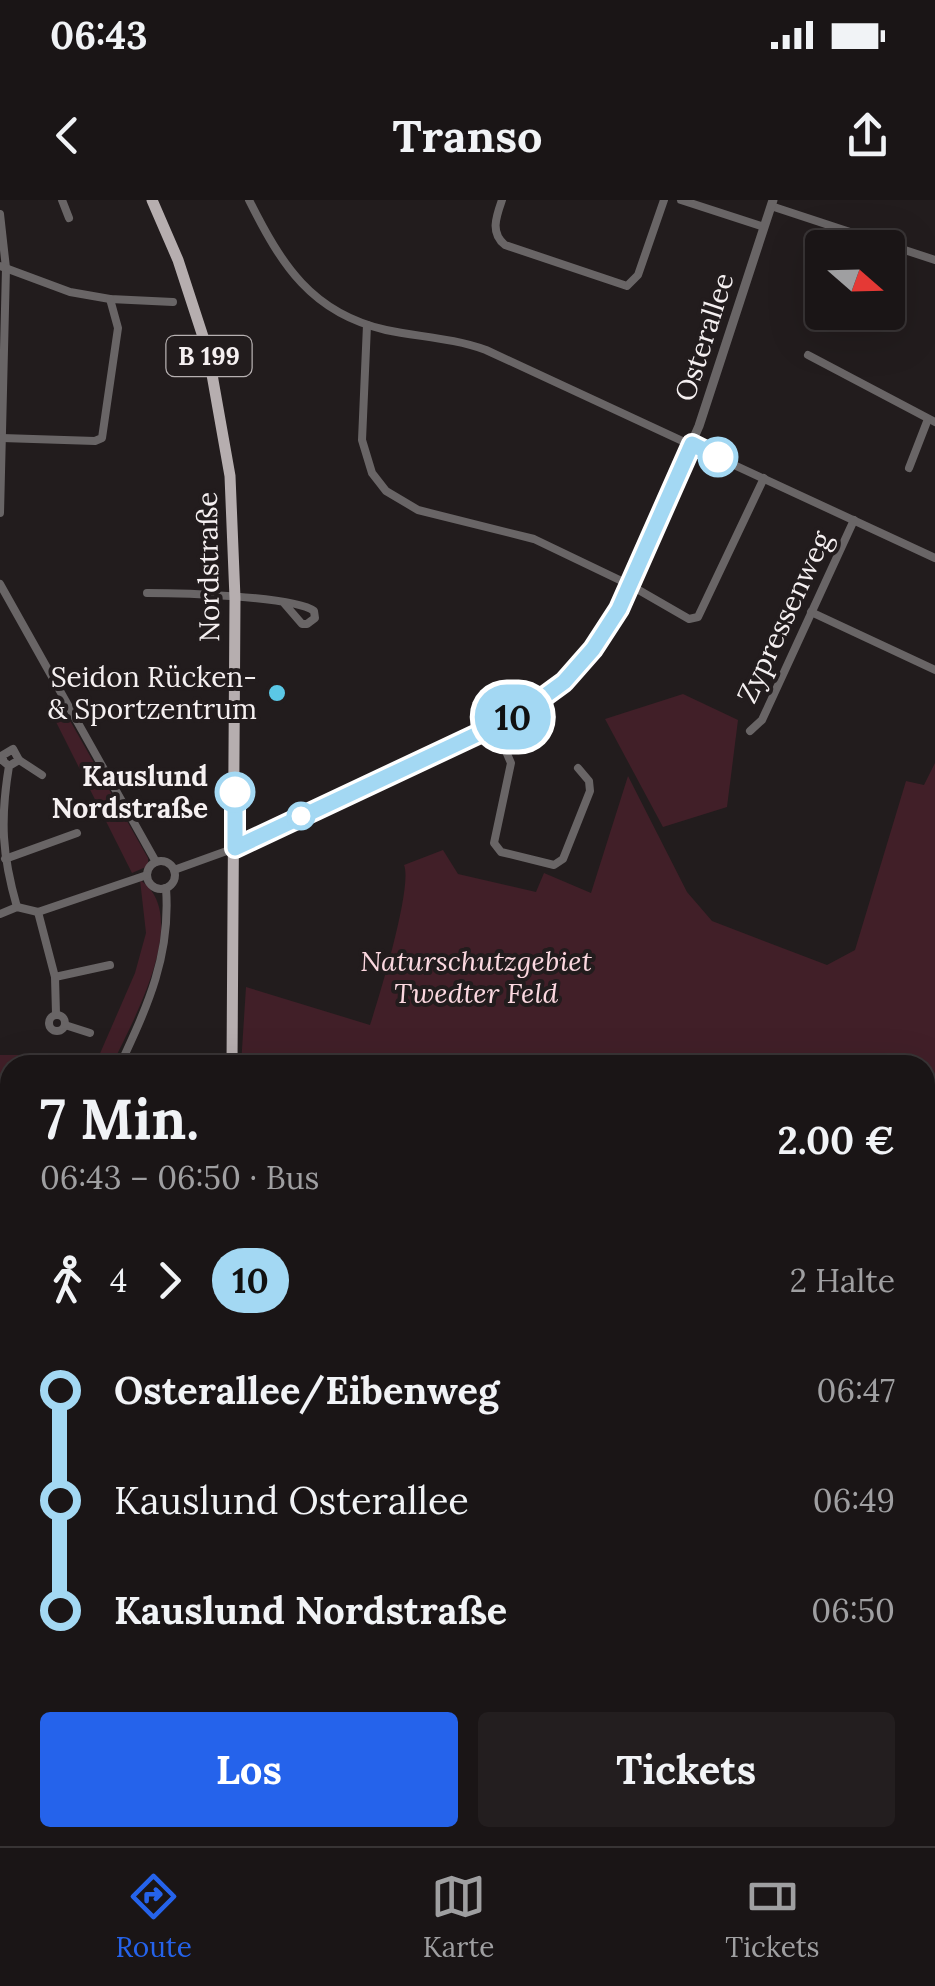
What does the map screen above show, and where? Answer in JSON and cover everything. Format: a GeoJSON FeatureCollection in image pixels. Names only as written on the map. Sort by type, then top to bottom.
{"type":"FeatureCollection","features":[{"type":"Feature","properties":{"kind":"main road","name":"Nordstraße"},"geometry":{"type":"LineString","coordinates":[[152,200],[193,304],[219,403],[230,476],[235,598],[232,1055]]}},
{"type":"Feature","properties":{"kind":"street"},"geometry":{"type":"LineString","coordinates":[[62,200],[68,218]]}},
{"type":"Feature","properties":{"kind":"street"},"geometry":{"type":"LineString","coordinates":[[249,200],[270,242],[295,278],[326,304],[367,325],[468,344],[935,558]]}},
{"type":"Feature","properties":{"kind":"street"},"geometry":{"type":"LineString","coordinates":[[502,200],[495,226],[499,240],[511,248],[627,286],[638,276],[664,200]]}},
{"type":"Feature","properties":{"kind":"street"},"geometry":{"type":"LineString","coordinates":[[681,200],[764,227]]}},
{"type":"Feature","properties":{"kind":"street"},"geometry":{"type":"LineString","coordinates":[[772,203],[935,260]]}},
{"type":"Feature","properties":{"kind":"street","name":"Osterallee"},"geometry":{"type":"LineString","coordinates":[[174,870],[235,848],[495,726],[543,698],[579,666],[607,629],[630,585],[692,444],[772,203]]}},
{"type":"Feature","properties":{"kind":"street"},"geometry":{"type":"LineString","coordinates":[[0,214],[0,513]]}},
{"type":"Feature","properties":{"kind":"street"},"geometry":{"type":"LineString","coordinates":[[3,267],[70,292],[110,299],[173,302]]}},
{"type":"Feature","properties":{"kind":"street"},"geometry":{"type":"LineString","coordinates":[[1,443],[102,438],[118,328],[110,299]]}},
{"type":"Feature","properties":{"kind":"street"},"geometry":{"type":"LineString","coordinates":[[367,325],[362,440],[372,473],[386,490],[418,510],[534,539],[694,620],[764,478]]}},
{"type":"Feature","properties":{"kind":"street"},"geometry":{"type":"LineString","coordinates":[[808,355],[931,421],[909,468]]}},
{"type":"Feature","properties":{"kind":"street","name":"Zypressenweg"},"geometry":{"type":"LineString","coordinates":[[750,730],[762,720],[854,520]]}},
{"type":"Feature","properties":{"kind":"street"},"geometry":{"type":"LineString","coordinates":[[0,584],[156,862]]}},
{"type":"Feature","properties":{"kind":"street"},"geometry":{"type":"LineString","coordinates":[[147,593],[283,602]]}},
{"type":"Feature","properties":{"kind":"street"},"geometry":{"type":"LineString","coordinates":[[811,612],[935,670]]}},
{"type":"Feature","properties":{"kind":"street"},"geometry":{"type":"LineString","coordinates":[[495,726],[511,763],[494,843],[501,852],[554,865],[563,860],[590,791],[589,781],[578,768]]}},
{"type":"Feature","properties":{"kind":"street"},"geometry":{"type":"LineString","coordinates":[[9,766],[2,755],[8,749],[17,751],[19,760],[42,776]]}},
{"type":"Feature","properties":{"kind":"street"},"geometry":{"type":"LineString","coordinates":[[9,766],[19,760]]}},
{"type":"Feature","properties":{"kind":"street"},"geometry":{"type":"LineString","coordinates":[[9,766],[1,826],[17,908]]}},
{"type":"Feature","properties":{"kind":"street"},"geometry":{"type":"LineString","coordinates":[[5,859],[78,833]]}},
{"type":"Feature","properties":{"kind":"street"},"geometry":{"type":"LineString","coordinates":[[124,1055],[165,949],[166,888],[174,879],[174,870],[169,863],[156,862]]}},
{"type":"Feature","properties":{"kind":"street"},"geometry":{"type":"LineString","coordinates":[[0,914],[17,908],[38,912],[147,875],[156,862]]}},
{"type":"Feature","properties":{"kind":"street"},"geometry":{"type":"LineString","coordinates":[[147,875],[152,886],[166,888]]}},
{"type":"Feature","properties":{"kind":"street"},"geometry":{"type":"LineString","coordinates":[[38,912],[55,977],[56,1014]]}},
{"type":"Feature","properties":{"kind":"street"},"geometry":{"type":"LineString","coordinates":[[55,977],[110,965]]}},
{"type":"Feature","properties":{"kind":"street"},"geometry":{"type":"LineString","coordinates":[[56,1014],[63,1018],[64,1025]]}},
{"type":"Feature","properties":{"kind":"street"},"geometry":{"type":"LineString","coordinates":[[56,1014],[49,1018],[50,1027],[57,1031],[64,1025]]}},
{"type":"Feature","properties":{"kind":"street"},"geometry":{"type":"LineString","coordinates":[[64,1025],[90,1033]]}},
{"type":"Feature","properties":{"kind":"green space"},"geometry":{"type":"Polygon","coordinates":[[[683,694],[738,720],[727,807],[663,827],[605,719],[683,694]]]}},
{"type":"Feature","properties":{"kind":"green space"},"geometry":{"type":"Polygon","coordinates":[[[60,703],[148,858],[148,866],[132,873],[47,704],[60,703]]]}},
{"type":"Feature","properties":{"kind":"green space","name":"Naturschutzgebiet Twedter Feld"},"geometry":{"type":"Polygon","coordinates":[[[935,763],[935,1055],[242,1055],[246,987],[370,1025],[400,918],[404,865],[443,850],[458,874],[536,892],[544,873],[591,893],[628,776],[687,892],[712,921],[827,965],[855,950],[906,781],[924,785],[935,763]]]}},
{"type":"Feature","properties":{"kind":"green space"},"geometry":{"type":"Polygon","coordinates":[[[140,880],[155,896],[161,918],[160,943],[144,997],[117,1055],[99,1055],[135,973],[146,933],[140,880]]]}},
{"type":"Feature","properties":{"kind":"bus line","name":"10"},"geometry":{"type":"LineString","coordinates":[[235,792],[235,848],[523,712],[564,682],[607,629],[692,444],[718,457]]}},
{"type":"Feature","properties":{"kind":"place","name":"Seidon Rücken- & Sportzentrum"},"geometry":{"type":"Point","coordinates":[277,693]}},
{"type":"Feature","properties":{"kind":"place","name":"Kauslund Nordstraße"},"geometry":{"type":"Point","coordinates":[235,792]}}]}
